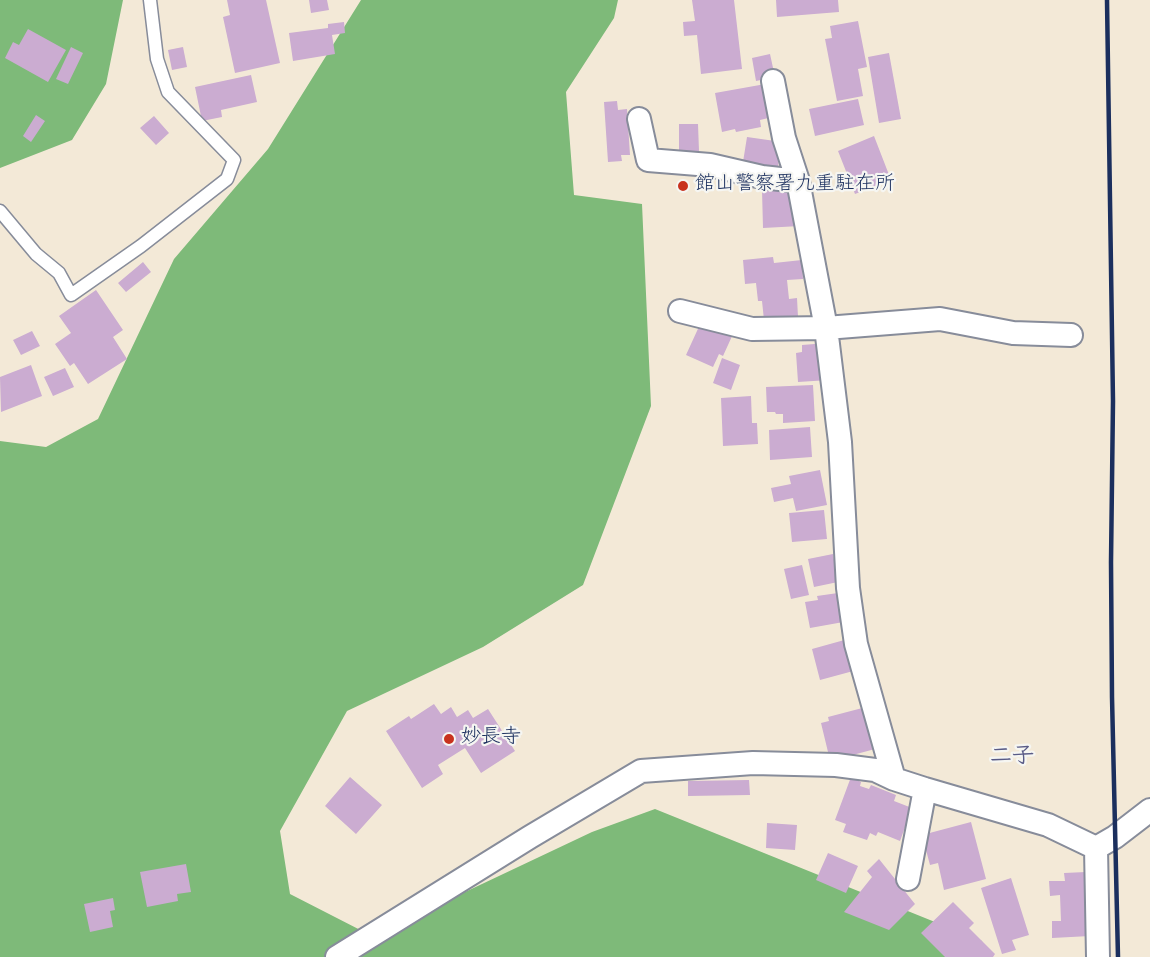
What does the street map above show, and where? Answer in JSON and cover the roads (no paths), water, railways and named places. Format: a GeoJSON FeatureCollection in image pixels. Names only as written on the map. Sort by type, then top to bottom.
{"type":"FeatureCollection","features":[{"type":"Feature","properties":{"kind":"street"},"geometry":{"type":"LineString","coordinates":[[773,81],[784,138],[798,181],[826,328],[840,442],[848,588],[856,644],[894,779]]}},
{"type":"Feature","properties":{"kind":"street"},"geometry":{"type":"LineString","coordinates":[[639,118],[648,160],[710,165],[762,177],[798,181]]}},
{"type":"Feature","properties":{"kind":"street"},"geometry":{"type":"LineString","coordinates":[[680,311],[752,329],[826,328],[940,319],[1012,333],[1071,334]]}},
{"type":"Feature","properties":{"kind":"street"},"geometry":{"type":"LineString","coordinates":[[338,957],[530,837],[641,771],[753,764],[836,765],[875,770],[925,789],[1048,825],[1096,848]]}},
{"type":"Feature","properties":{"kind":"street"},"geometry":{"type":"LineString","coordinates":[[908,879],[925,789]]}},
{"type":"Feature","properties":{"kind":"street"},"geometry":{"type":"LineString","coordinates":[[1096,848],[1115,837],[1150,810]]}},
{"type":"Feature","properties":{"kind":"street"},"geometry":{"type":"LineString","coordinates":[[1096,848],[1098,957]]}},
{"type":"Feature","properties":{"kind":"lane"},"geometry":{"type":"LineString","coordinates":[[0,211],[36,254],[59,273],[71,295],[141,246],[228,179],[234,160],[168,92],[157,60],[150,0]]}},
{"type":"Feature","properties":{"kind":"railway"},"geometry":{"type":"LineString","coordinates":[[1107,0],[1113,401],[1112,697],[1118,957]]}},
{"type":"Feature","properties":{"kind":"place","name":"館山警察署九重駐在所"},"geometry":{"type":"Point","coordinates":[683,186]}},
{"type":"Feature","properties":{"kind":"place","name":"妙長寺"},"geometry":{"type":"Point","coordinates":[449,739]}},
{"type":"Feature","properties":{"kind":"district","name":"二子"},"geometry":{"type":"Point","coordinates":[1012,758]}}]}
